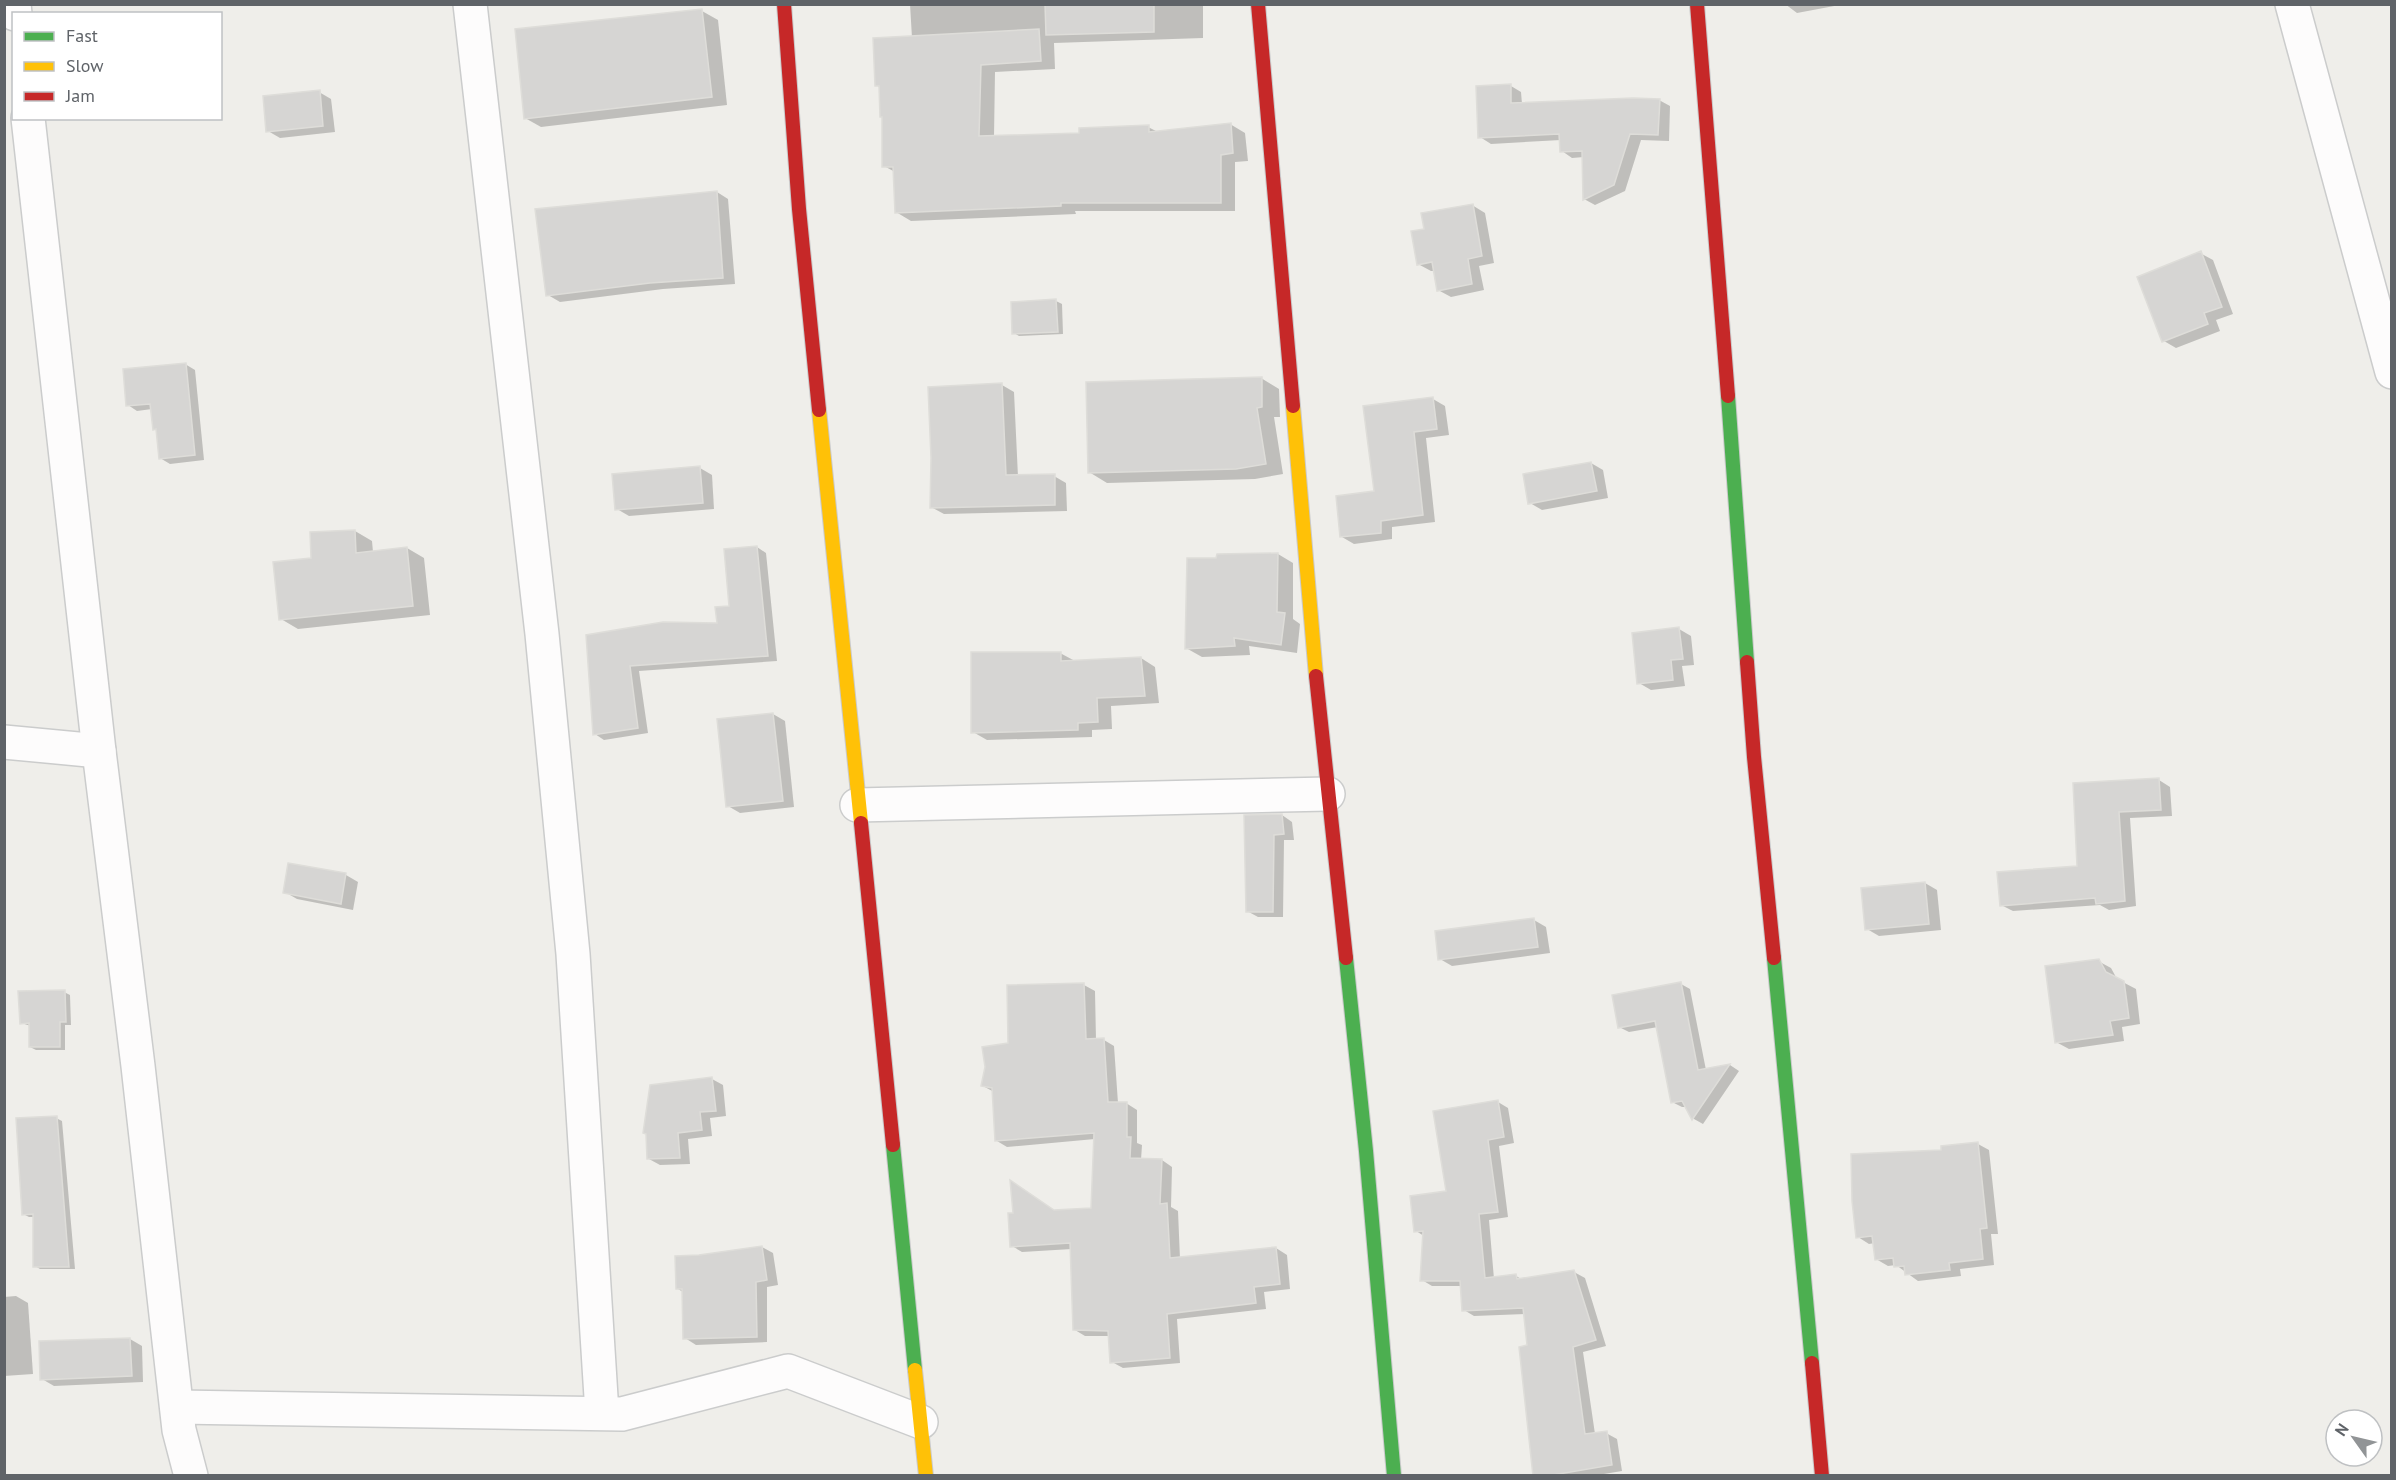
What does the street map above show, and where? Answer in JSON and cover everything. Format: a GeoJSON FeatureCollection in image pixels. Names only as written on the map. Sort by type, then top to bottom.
{"type":"FeatureCollection","features":[{"type":"Feature","properties":{"kind":"street"},"geometry":{"type":"LineString","coordinates":[[471,4],[542,634],[572,942],[602,1413]]}},
{"type":"Feature","properties":{"kind":"street"},"geometry":{"type":"LineString","coordinates":[[784,4],[800,221],[926,1476]]}},
{"type":"Feature","properties":{"kind":"street"},"geometry":{"type":"LineString","coordinates":[[1258,4],[1328,794],[1366,1151],[1394,1476]]}},
{"type":"Feature","properties":{"kind":"street"},"geometry":{"type":"LineString","coordinates":[[1697,4],[1725,346],[1754,757],[1802,1244],[1822,1476]]}},
{"type":"Feature","properties":{"kind":"street"},"geometry":{"type":"LineString","coordinates":[[2292,4],[2391,372]]}},
{"type":"Feature","properties":{"kind":"street"},"geometry":{"type":"LineString","coordinates":[[28,120],[99,751],[177,1407],[191,1476]]}},
{"type":"Feature","properties":{"kind":"street"},"geometry":{"type":"LineString","coordinates":[[4,742],[99,751]]}},
{"type":"Feature","properties":{"kind":"street"},"geometry":{"type":"LineString","coordinates":[[857,805],[1328,794]]}},
{"type":"Feature","properties":{"kind":"street"},"geometry":{"type":"LineString","coordinates":[[177,1407],[622,1413],[788,1371],[921,1422]]}},
{"type":"Feature","properties":{"kind":"building"},"geometry":{"type":"Polygon","coordinates":[[[1045,4],[1154,4],[1154,32],[1046,35],[1045,4]]]}},
{"type":"Feature","properties":{"kind":"building"},"geometry":{"type":"Polygon","coordinates":[[[702,9],[712,97],[524,119],[515,29],[702,9]]]}},
{"type":"Feature","properties":{"kind":"building"},"geometry":{"type":"Polygon","coordinates":[[[1039,29],[1041,61],[981,65],[979,136],[1079,133],[1079,128],[1149,125],[1149,132],[1231,123],[1233,153],[1221,155],[1221,203],[1061,203],[1061,206],[895,213],[893,167],[882,167],[882,117],[880,117],[879,86],[875,86],[873,38],[1039,29]]]}},
{"type":"Feature","properties":{"kind":"building"},"geometry":{"type":"Polygon","coordinates":[[[1511,84],[1511,103],[1660,99],[1658,135],[1630,134],[1614,185],[1583,200],[1582,151],[1560,152],[1559,134],[1478,138],[1476,86],[1511,84]]]}},
{"type":"Feature","properties":{"kind":"building"},"geometry":{"type":"Polygon","coordinates":[[[320,90],[323,126],[266,132],[263,96],[320,90]]]}},
{"type":"Feature","properties":{"kind":"building"},"geometry":{"type":"Polygon","coordinates":[[[717,191],[723,278],[650,283],[546,296],[535,209],[717,191]]]}},
{"type":"Feature","properties":{"kind":"building"},"geometry":{"type":"Polygon","coordinates":[[[1473,204],[1482,256],[1468,259],[1472,284],[1437,291],[1432,262],[1417,265],[1411,231],[1424,229],[1421,213],[1473,204]]]}},
{"type":"Feature","properties":{"kind":"building"},"geometry":{"type":"Polygon","coordinates":[[[2201,251],[2222,307],[2204,313],[2208,324],[2162,342],[2137,277],[2201,251]]]}},
{"type":"Feature","properties":{"kind":"building"},"geometry":{"type":"Polygon","coordinates":[[[1056,299],[1058,332],[1012,334],[1011,302],[1056,299]]]}},
{"type":"Feature","properties":{"kind":"building"},"geometry":{"type":"Polygon","coordinates":[[[186,363],[195,455],[159,459],[156,429],[153,430],[150,404],[126,406],[123,369],[186,363]]]}},
{"type":"Feature","properties":{"kind":"building"},"geometry":{"type":"Polygon","coordinates":[[[1262,377],[1262,407],[1257,408],[1266,464],[1236,469],[1088,473],[1086,382],[1262,377]]]}},
{"type":"Feature","properties":{"kind":"building"},"geometry":{"type":"Polygon","coordinates":[[[1002,383],[1006,475],[1055,474],[1055,505],[930,508],[931,458],[928,387],[1002,383]]]}},
{"type":"Feature","properties":{"kind":"building"},"geometry":{"type":"Polygon","coordinates":[[[1433,397],[1437,429],[1414,432],[1423,515],[1381,521],[1381,533],[1340,537],[1336,496],[1374,491],[1363,406],[1433,397]]]}},
{"type":"Feature","properties":{"kind":"building"},"geometry":{"type":"Polygon","coordinates":[[[1591,462],[1597,491],[1528,504],[1523,474],[1591,462]]]}},
{"type":"Feature","properties":{"kind":"building"},"geometry":{"type":"Polygon","coordinates":[[[700,466],[703,503],[615,510],[612,474],[700,466]]]}},
{"type":"Feature","properties":{"kind":"building"},"geometry":{"type":"Polygon","coordinates":[[[355,530],[356,553],[407,547],[413,606],[279,620],[273,562],[311,558],[310,532],[355,530]]]}},
{"type":"Feature","properties":{"kind":"building"},"geometry":{"type":"Polygon","coordinates":[[[757,546],[768,656],[630,666],[638,728],[593,735],[586,635],[663,622],[717,623],[715,607],[729,606],[724,549],[757,546]]]}},
{"type":"Feature","properties":{"kind":"building"},"geometry":{"type":"Polygon","coordinates":[[[1278,553],[1277,612],[1285,613],[1281,645],[1234,638],[1235,646],[1185,649],[1187,558],[1216,558],[1217,554],[1278,553]]]}},
{"type":"Feature","properties":{"kind":"building"},"geometry":{"type":"Polygon","coordinates":[[[1679,627],[1683,659],[1671,660],[1673,680],[1637,684],[1632,633],[1679,627]]]}},
{"type":"Feature","properties":{"kind":"building"},"geometry":{"type":"Polygon","coordinates":[[[971,652],[1061,652],[1061,661],[1141,657],[1145,696],[1097,698],[1098,722],[1078,723],[1078,730],[971,733],[971,652]]]}},
{"type":"Feature","properties":{"kind":"building"},"geometry":{"type":"Polygon","coordinates":[[[773,713],[783,801],[726,807],[717,719],[773,713]]]}},
{"type":"Feature","properties":{"kind":"building"},"geometry":{"type":"Polygon","coordinates":[[[2159,778],[2161,810],[2119,812],[2125,901],[2096,904],[2095,898],[2000,906],[1997,872],[2077,866],[2073,783],[2159,778]]]}},
{"type":"Feature","properties":{"kind":"building"},"geometry":{"type":"Polygon","coordinates":[[[1282,814],[1284,834],[1274,835],[1273,912],[1246,912],[1244,815],[1282,814]]]}},
{"type":"Feature","properties":{"kind":"building"},"geometry":{"type":"Polygon","coordinates":[[[288,863],[346,873],[341,904],[283,893],[288,863]]]}},
{"type":"Feature","properties":{"kind":"building"},"geometry":{"type":"Polygon","coordinates":[[[1925,882],[1929,924],[1865,930],[1861,888],[1925,882]]]}},
{"type":"Feature","properties":{"kind":"building"},"geometry":{"type":"Polygon","coordinates":[[[1534,918],[1538,947],[1438,960],[1435,931],[1534,918]]]}},
{"type":"Feature","properties":{"kind":"building"},"geometry":{"type":"Polygon","coordinates":[[[2099,959],[2106,972],[2124,981],[2129,1018],[2110,1021],[2113,1035],[2055,1043],[2045,966],[2099,959]]]}},
{"type":"Feature","properties":{"kind":"building"},"geometry":{"type":"Polygon","coordinates":[[[1681,982],[1698,1070],[1730,1064],[1692,1120],[1682,1101],[1671,1103],[1655,1021],[1618,1028],[1612,995],[1681,982]]]}},
{"type":"Feature","properties":{"kind":"building"},"geometry":{"type":"Polygon","coordinates":[[[1084,983],[1086,1039],[1104,1038],[1108,1102],[1127,1102],[1127,1137],[1131,1137],[1130,1158],[1162,1159],[1160,1204],[1167,1203],[1170,1258],[1276,1247],[1280,1284],[1254,1287],[1256,1303],[1167,1314],[1170,1358],[1110,1363],[1108,1331],[1073,1330],[1070,1243],[1010,1247],[1008,1213],[1013,1213],[1010,1180],[1054,1210],[1091,1208],[1094,1133],[995,1141],[992,1088],[981,1086],[985,1067],[982,1047],[1008,1043],[1007,985],[1084,983]]]}},
{"type":"Feature","properties":{"kind":"building"},"geometry":{"type":"Polygon","coordinates":[[[65,990],[66,1022],[60,1022],[60,1047],[29,1047],[29,1023],[20,1024],[18,991],[65,990]]]}},
{"type":"Feature","properties":{"kind":"building"},"geometry":{"type":"Polygon","coordinates":[[[712,1077],[716,1111],[700,1112],[702,1130],[678,1133],[680,1158],[647,1159],[646,1134],[643,1133],[650,1085],[712,1077]]]}},
{"type":"Feature","properties":{"kind":"building"},"geometry":{"type":"Polygon","coordinates":[[[1498,1100],[1504,1137],[1488,1140],[1498,1212],[1479,1214],[1485,1278],[1516,1274],[1517,1279],[1574,1270],[1596,1340],[1573,1347],[1585,1434],[1607,1431],[1612,1465],[1547,1476],[1533,1476],[1519,1347],[1527,1345],[1523,1308],[1462,1311],[1460,1281],[1420,1281],[1423,1231],[1414,1232],[1410,1196],[1446,1191],[1433,1111],[1498,1100]]]}},
{"type":"Feature","properties":{"kind":"building"},"geometry":{"type":"Polygon","coordinates":[[[57,1116],[69,1267],[33,1267],[33,1214],[22,1215],[16,1118],[57,1116]]]}},
{"type":"Feature","properties":{"kind":"building"},"geometry":{"type":"Polygon","coordinates":[[[1978,1142],[1987,1228],[1980,1229],[1983,1259],[1949,1263],[1950,1270],[1905,1275],[1904,1266],[1894,1267],[1893,1258],[1875,1260],[1872,1236],[1856,1238],[1851,1154],[1941,1150],[1941,1146],[1978,1142]]]}},
{"type":"Feature","properties":{"kind":"building"},"geometry":{"type":"Polygon","coordinates":[[[762,1246],[767,1280],[756,1282],[757,1337],[683,1339],[682,1289],[676,1289],[675,1256],[762,1246]]]}},
{"type":"Feature","properties":{"kind":"building"},"geometry":{"type":"Polygon","coordinates":[[[130,1338],[132,1376],[40,1380],[39,1341],[130,1338]]]}},
{"type":"Feature","properties":{"kind":"traffic: fast"},"geometry":{"type":"LineString","coordinates":[[1728,396],[1747,662]]}},
{"type":"Feature","properties":{"kind":"traffic: fast"},"geometry":{"type":"LineString","coordinates":[[1346,958],[1366,1151],[1394,1476]]}},
{"type":"Feature","properties":{"kind":"traffic: fast"},"geometry":{"type":"LineString","coordinates":[[1774,958],[1812,1363]]}},
{"type":"Feature","properties":{"kind":"traffic: fast"},"geometry":{"type":"LineString","coordinates":[[893,1145],[915,1370]]}},
{"type":"Feature","properties":{"kind":"traffic: slow"},"geometry":{"type":"LineString","coordinates":[[1293,406],[1316,676]]}},
{"type":"Feature","properties":{"kind":"traffic: slow"},"geometry":{"type":"LineString","coordinates":[[819,410],[861,823]]}},
{"type":"Feature","properties":{"kind":"traffic: slow"},"geometry":{"type":"LineString","coordinates":[[915,1370],[926,1476]]}},
{"type":"Feature","properties":{"kind":"traffic: jam"},"geometry":{"type":"LineString","coordinates":[[784,4],[799,209],[819,410]]}},
{"type":"Feature","properties":{"kind":"traffic: jam"},"geometry":{"type":"LineString","coordinates":[[1258,4],[1293,406]]}},
{"type":"Feature","properties":{"kind":"traffic: jam"},"geometry":{"type":"LineString","coordinates":[[1697,4],[1728,396]]}},
{"type":"Feature","properties":{"kind":"traffic: jam"},"geometry":{"type":"LineString","coordinates":[[1747,662],[1774,958]]}},
{"type":"Feature","properties":{"kind":"traffic: jam"},"geometry":{"type":"LineString","coordinates":[[1316,676],[1346,958]]}},
{"type":"Feature","properties":{"kind":"traffic: jam"},"geometry":{"type":"LineString","coordinates":[[861,823],[893,1145]]}},
{"type":"Feature","properties":{"kind":"traffic: jam"},"geometry":{"type":"LineString","coordinates":[[1812,1363],[1822,1476]]}}]}
